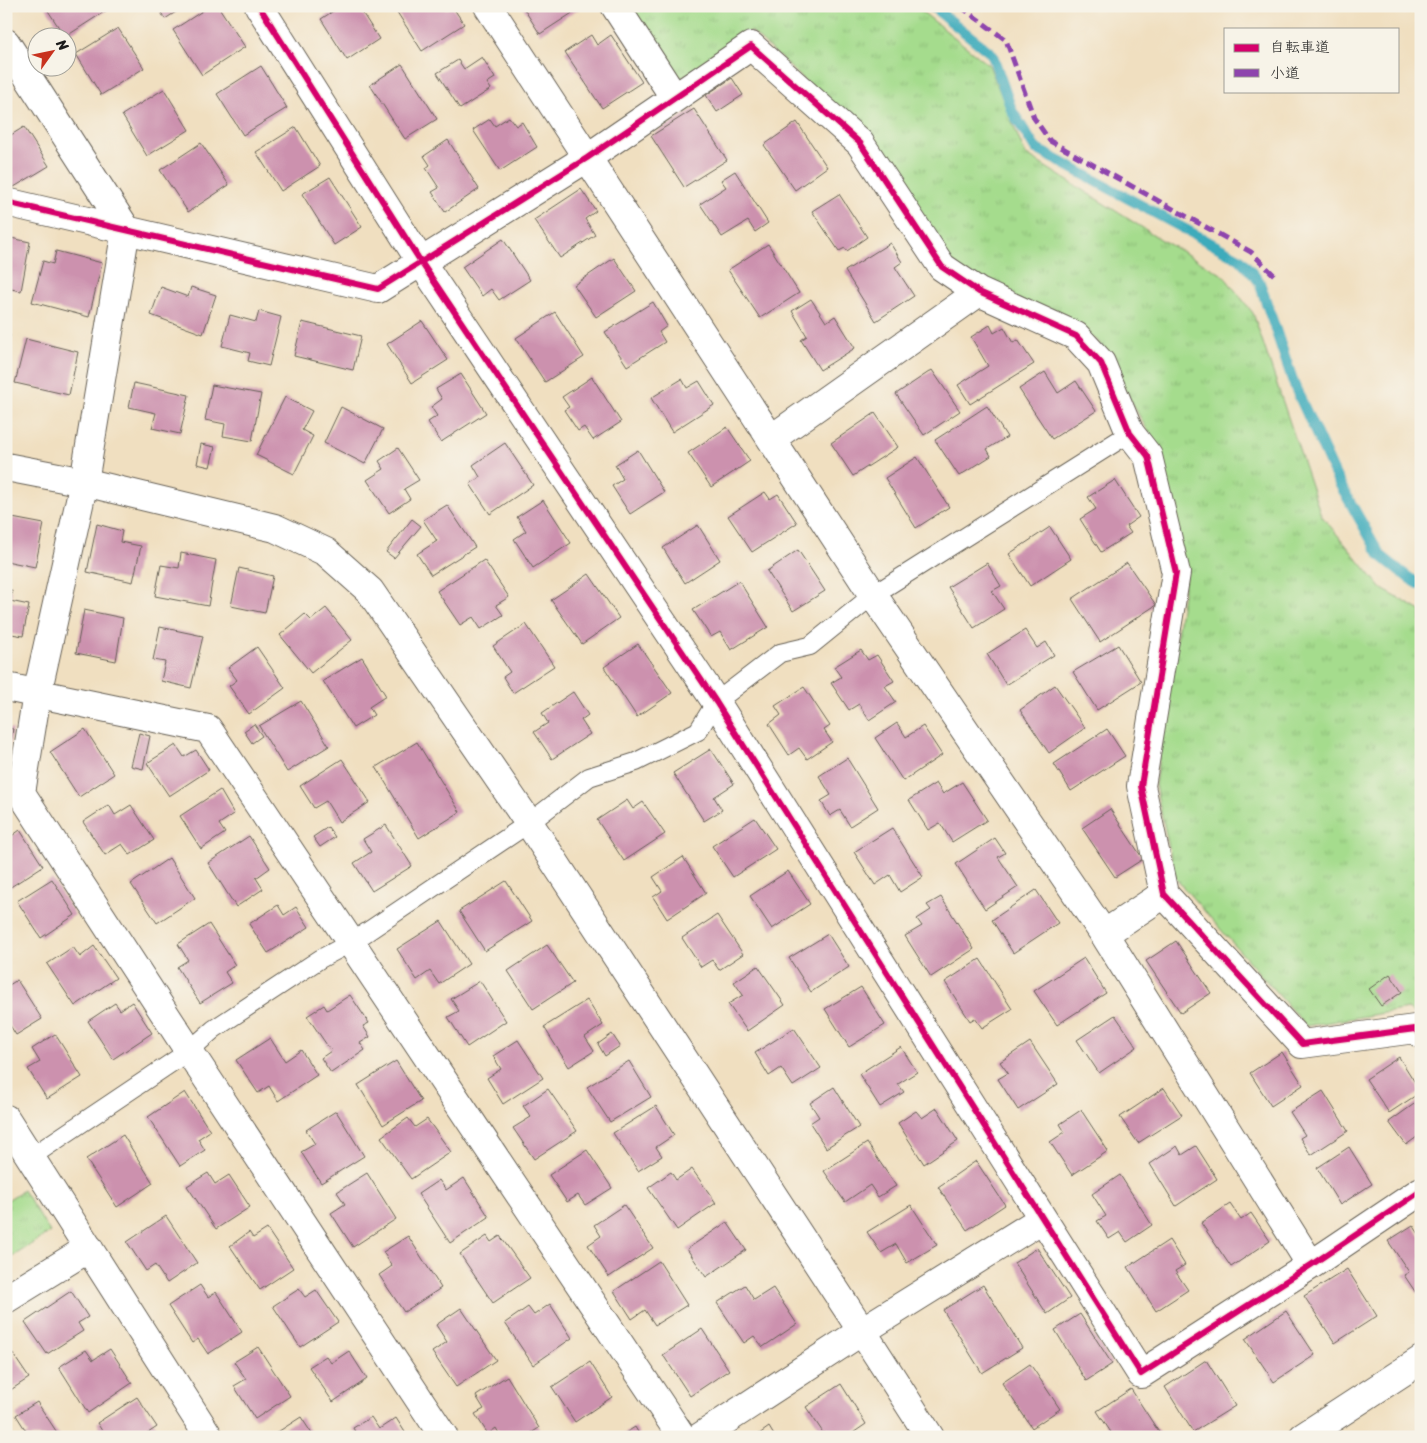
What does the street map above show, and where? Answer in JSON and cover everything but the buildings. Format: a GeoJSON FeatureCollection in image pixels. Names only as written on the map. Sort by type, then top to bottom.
{"type":"FeatureCollection","features":[{"type":"Feature","properties":{"kind":"street"},"geometry":{"type":"LineString","coordinates":[[258,6],[422,262],[716,702],[1141,1374],[1311,1265],[1421,1191]]}},
{"type":"Feature","properties":{"kind":"street"},"geometry":{"type":"LineString","coordinates":[[488,6],[873,595],[1104,934],[1311,1265]]}},
{"type":"Feature","properties":{"kind":"street"},"geometry":{"type":"LineString","coordinates":[[615,6],[674,97]]}},
{"type":"Feature","properties":{"kind":"street"},"geometry":{"type":"LineString","coordinates":[[6,43],[126,229],[84,482],[37,694],[21,793],[188,1051],[444,1437]]}},
{"type":"Feature","properties":{"kind":"street"},"geometry":{"type":"LineString","coordinates":[[6,202],[378,289],[586,158],[751,46],[860,142],[942,267],[979,292],[1076,336],[1101,363],[1130,433],[1148,456],[1176,573],[1141,786],[1164,894],[1302,1044],[1415,1029],[1421,1034]]}},
{"type":"Feature","properties":{"kind":"street"},"geometry":{"type":"LineString","coordinates":[[770,439],[979,292]]}},
{"type":"Feature","properties":{"kind":"street"},"geometry":{"type":"LineString","coordinates":[[6,467],[84,482],[275,528],[326,552],[370,591],[529,823],[930,1437]]}},
{"type":"Feature","properties":{"kind":"street"},"geometry":{"type":"LineString","coordinates":[[6,686],[208,729],[682,1437]]}},
{"type":"Feature","properties":{"kind":"street"},"geometry":{"type":"LineString","coordinates":[[1104,934],[1164,894]]}},
{"type":"Feature","properties":{"kind":"street"},"geometry":{"type":"LineString","coordinates":[[6,1119],[209,1437]]}},
{"type":"Feature","properties":{"kind":"street"},"geometry":{"type":"LineString","coordinates":[[700,1437],[862,1331],[1042,1219]]}},
{"type":"Feature","properties":{"kind":"street"},"geometry":{"type":"LineString","coordinates":[[6,1299],[89,1248]]}},
{"type":"Feature","properties":{"kind":"street"},"geometry":{"type":"LineString","coordinates":[[1303,1437],[1421,1360]]}},
{"type":"Feature","properties":{"kind":"lane"},"geometry":{"type":"LineString","coordinates":[[31,1157],[188,1051],[214,1029],[320,959],[352,942],[529,823],[589,777],[636,762],[698,731],[716,702],[780,653],[810,646],[873,595],[1130,433]]}},
{"type":"Feature","properties":{"kind":"green space"},"geometry":{"type":"Polygon","coordinates":[[[622,6],[915,6],[989,65],[1025,154],[1162,240],[1223,275],[1253,313],[1321,515],[1382,589],[1421,611],[1421,1018],[1408,1009],[1306,1026],[1176,879],[1155,785],[1186,574],[1155,444],[1098,341],[948,263],[871,141],[751,31],[671,85],[622,6]]]}},
{"type":"Feature","properties":{"kind":"green space"},"geometry":{"type":"Polygon","coordinates":[[[23,1190],[50,1232],[6,1261],[6,1201],[23,1190]]]}},
{"type":"Feature","properties":{"kind":"waterway"},"geometry":{"type":"LineString","coordinates":[[932,6],[992,54],[1012,111],[1035,148],[1240,259],[1259,281],[1295,387],[1337,479],[1380,555],[1421,585]]}},
{"type":"Feature","properties":{"kind":"marked path"},"geometry":{"type":"LineString","coordinates":[[960,6],[1006,40],[1034,118],[1050,141],[1251,252],[1276,277]]}},
{"type":"Feature","properties":{"kind":"cycle path"},"geometry":{"type":"LineString","coordinates":[[259,6],[421,262],[716,702],[1141,1374],[1311,1265],[1421,1191]]}},
{"type":"Feature","properties":{"kind":"cycle path"},"geometry":{"type":"LineString","coordinates":[[6,202],[378,289],[587,158],[751,46],[860,143],[942,267],[979,292],[1076,336],[1101,363],[1130,433],[1148,456],[1176,573],[1141,786],[1164,894],[1302,1044],[1415,1029],[1421,1034]]}}]}
